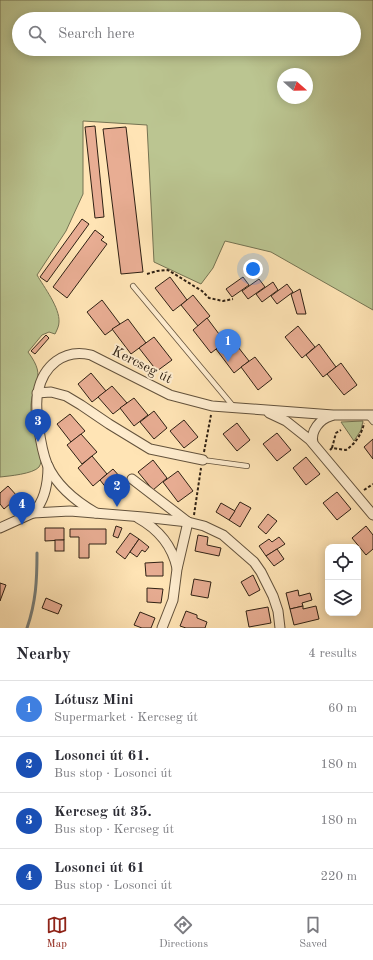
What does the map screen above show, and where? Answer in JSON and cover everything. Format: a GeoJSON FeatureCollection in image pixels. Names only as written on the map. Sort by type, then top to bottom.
{"type":"FeatureCollection","features":[{"type":"Feature","properties":{"kind":"street","name":"Kercseg út"},"geometry":{"type":"LineString","coordinates":[[96,514],[74,499],[56,479],[47,464],[38,416],[37,393],[44,377],[55,363],[65,356],[81,353],[91,355],[170,395],[212,406],[254,409]]}},
{"type":"Feature","properties":{"kind":"street"},"geometry":{"type":"LineString","coordinates":[[37,393],[51,392],[66,396],[150,449],[203,460]]}},
{"type":"Feature","properties":{"kind":"street"},"geometry":{"type":"LineString","coordinates":[[254,409],[369,418]]}},
{"type":"Feature","properties":{"kind":"street"},"geometry":{"type":"LineString","coordinates":[[254,409],[271,413],[298,429],[313,443],[373,515]]}},
{"type":"Feature","properties":{"kind":"street"},"geometry":{"type":"LineString","coordinates":[[313,443],[312,436],[316,427],[324,419],[333,415]]}},
{"type":"Feature","properties":{"kind":"street"},"geometry":{"type":"LineString","coordinates":[[33,514],[40,506],[46,490],[48,477],[47,464]]}},
{"type":"Feature","properties":{"kind":"street"},"geometry":{"type":"LineString","coordinates":[[132,479],[188,522]]}},
{"type":"Feature","properties":{"kind":"street"},"geometry":{"type":"LineString","coordinates":[[0,528],[33,514],[70,511],[83,511],[96,514],[133,516],[188,522],[204,526],[217,531],[254,562],[261,572],[273,596],[278,611],[280,628]]}},
{"type":"Feature","properties":{"kind":"street"},"geometry":{"type":"LineString","coordinates":[[133,516],[152,527],[165,541],[175,558],[177,569]]}},
{"type":"Feature","properties":{"kind":"street"},"geometry":{"type":"LineString","coordinates":[[162,628],[172,600],[177,569],[188,522]]}},
{"type":"Feature","properties":{"kind":"lane"},"geometry":{"type":"LineString","coordinates":[[134,286],[234,408]]}},
{"type":"Feature","properties":{"kind":"lane"},"geometry":{"type":"LineString","coordinates":[[203,460],[247,466]]}},
{"type":"Feature","properties":{"kind":"path"},"geometry":{"type":"LineString","coordinates":[[147,274],[168,270],[202,291],[209,298],[223,301],[233,299]]}},
{"type":"Feature","properties":{"kind":"path"},"geometry":{"type":"LineString","coordinates":[[332,448],[346,450],[351,446],[369,418]]}},
{"type":"Feature","properties":{"kind":"path"},"geometry":{"type":"LineString","coordinates":[[323,456],[332,448],[336,432],[341,430]]}},
{"type":"Feature","properties":{"kind":"green space"},"geometry":{"type":"Polygon","coordinates":[[[0,0],[373,0],[373,310],[271,252],[225,241],[213,268],[201,284],[154,262],[147,125],[83,121],[83,194],[66,231],[37,275],[57,310],[59,322],[55,334],[49,332],[42,335],[28,352],[34,361],[38,375],[31,401],[31,410],[41,454],[39,467],[32,471],[0,477],[0,0]]]}},
{"type":"Feature","properties":{"kind":"green space"},"geometry":{"type":"Polygon","coordinates":[[[363,421],[361,430],[354,441],[341,422],[363,421]]]}},
{"type":"Feature","properties":{"kind":"building"},"geometry":{"type":"Polygon","coordinates":[[[95,126],[104,217],[95,218],[85,127],[95,126]]]}},
{"type":"Feature","properties":{"kind":"building"},"geometry":{"type":"Polygon","coordinates":[[[126,127],[143,272],[121,274],[103,129],[126,127]]]}},
{"type":"Feature","properties":{"kind":"building"},"geometry":{"type":"Polygon","coordinates":[[[82,219],[89,224],[47,282],[40,277],[82,219]]]}},
{"type":"Feature","properties":{"kind":"building"},"geometry":{"type":"Polygon","coordinates":[[[95,230],[104,237],[101,240],[107,244],[67,298],[53,287],[95,230]]]}},
{"type":"Feature","properties":{"kind":"building"},"geometry":{"type":"Polygon","coordinates":[[[170,277],[187,300],[173,311],[155,288],[170,277]]]}},
{"type":"Feature","properties":{"kind":"building"},"geometry":{"type":"Polygon","coordinates":[[[243,277],[249,285],[232,297],[226,289],[243,277]]]}},
{"type":"Feature","properties":{"kind":"building"},"geometry":{"type":"Polygon","coordinates":[[[259,279],[265,287],[248,299],[242,291],[259,279]]]}},
{"type":"Feature","properties":{"kind":"building"},"geometry":{"type":"Polygon","coordinates":[[[273,282],[278,290],[262,302],[256,294],[273,282]]]}},
{"type":"Feature","properties":{"kind":"building"},"geometry":{"type":"Polygon","coordinates":[[[287,284],[293,292],[277,304],[271,296],[287,284]]]}},
{"type":"Feature","properties":{"kind":"building"},"geometry":{"type":"Polygon","coordinates":[[[300,289],[306,314],[297,314],[291,294],[300,289]]]}},
{"type":"Feature","properties":{"kind":"building"},"geometry":{"type":"Polygon","coordinates":[[[193,295],[210,316],[198,326],[181,305],[193,295]]]}},
{"type":"Feature","properties":{"kind":"building"},"geometry":{"type":"Polygon","coordinates":[[[102,300],[120,324],[105,335],[87,312],[102,300]]]}},
{"type":"Feature","properties":{"kind":"building"},"geometry":{"type":"Polygon","coordinates":[[[207,318],[225,342],[211,353],[193,330],[207,318]]]}},
{"type":"Feature","properties":{"kind":"building"},"geometry":{"type":"Polygon","coordinates":[[[128,319],[146,343],[131,354],[112,329],[128,319]]]}},
{"type":"Feature","properties":{"kind":"building"},"geometry":{"type":"Polygon","coordinates":[[[298,326],[315,347],[302,358],[285,337],[298,326]]]}},
{"type":"Feature","properties":{"kind":"building"},"geometry":{"type":"Polygon","coordinates":[[[46,335],[49,338],[35,354],[31,351],[46,335]]]}},
{"type":"Feature","properties":{"kind":"building"},"geometry":{"type":"Polygon","coordinates":[[[154,337],[172,360],[157,371],[139,348],[154,337]]]}},
{"type":"Feature","properties":{"kind":"building"},"geometry":{"type":"Polygon","coordinates":[[[231,338],[249,361],[234,373],[216,349],[231,338]]]}},
{"type":"Feature","properties":{"kind":"building"},"geometry":{"type":"Polygon","coordinates":[[[319,344],[336,367],[323,377],[306,355],[319,344]]]}},
{"type":"Feature","properties":{"kind":"building"},"geometry":{"type":"Polygon","coordinates":[[[255,357],[272,379],[258,390],[241,367],[255,357]]]}},
{"type":"Feature","properties":{"kind":"building"},"geometry":{"type":"Polygon","coordinates":[[[341,363],[357,385],[344,395],[327,374],[341,363]]]}},
{"type":"Feature","properties":{"kind":"building"},"geometry":{"type":"Polygon","coordinates":[[[91,373],[106,391],[92,402],[78,384],[91,373]]]}},
{"type":"Feature","properties":{"kind":"building"},"geometry":{"type":"Polygon","coordinates":[[[112,386],[127,403],[113,414],[98,397],[112,386]]]}},
{"type":"Feature","properties":{"kind":"building"},"geometry":{"type":"Polygon","coordinates":[[[134,398],[148,415],[134,426],[120,408],[134,398]]]}},
{"type":"Feature","properties":{"kind":"building"},"geometry":{"type":"Polygon","coordinates":[[[154,411],[167,428],[154,439],[140,422],[154,411]]]}},
{"type":"Feature","properties":{"kind":"building"},"geometry":{"type":"Polygon","coordinates":[[[70,414],[85,431],[71,442],[57,424],[70,414]]]}},
{"type":"Feature","properties":{"kind":"building"},"geometry":{"type":"Polygon","coordinates":[[[184,420],[198,437],[184,448],[170,431],[184,420]]]}},
{"type":"Feature","properties":{"kind":"building"},"geometry":{"type":"Polygon","coordinates":[[[237,423],[250,440],[237,451],[223,434],[237,423]]]}},
{"type":"Feature","properties":{"kind":"building"},"geometry":{"type":"Polygon","coordinates":[[[277,433],[291,450],[277,461],[263,444],[277,433]]]}},
{"type":"Feature","properties":{"kind":"building"},"geometry":{"type":"Polygon","coordinates":[[[81,434],[97,452],[82,464],[67,445],[81,434]]]}},
{"type":"Feature","properties":{"kind":"building"},"geometry":{"type":"Polygon","coordinates":[[[373,439],[373,459],[364,447],[373,439]]]}},
{"type":"Feature","properties":{"kind":"building"},"geometry":{"type":"Polygon","coordinates":[[[92,456],[107,474],[93,486],[78,468],[92,456]]]}},
{"type":"Feature","properties":{"kind":"building"},"geometry":{"type":"Polygon","coordinates":[[[306,457],[320,474],[306,485],[293,468],[306,457]]]}},
{"type":"Feature","properties":{"kind":"building"},"geometry":{"type":"Polygon","coordinates":[[[153,460],[167,478],[153,490],[138,472],[153,460]]]}},
{"type":"Feature","properties":{"kind":"building"},"geometry":{"type":"Polygon","coordinates":[[[113,469],[129,487],[115,499],[100,480],[113,469]]]}},
{"type":"Feature","properties":{"kind":"building"},"geometry":{"type":"Polygon","coordinates":[[[178,471],[193,491],[178,502],[163,482],[178,471]]]}},
{"type":"Feature","properties":{"kind":"building"},"geometry":{"type":"Polygon","coordinates":[[[8,486],[18,497],[4,509],[0,504],[0,493],[8,486]]]}},
{"type":"Feature","properties":{"kind":"building"},"geometry":{"type":"Polygon","coordinates":[[[337,492],[351,509],[337,520],[323,503],[337,492]]]}},
{"type":"Feature","properties":{"kind":"building"},"geometry":{"type":"Polygon","coordinates":[[[240,502],[251,508],[240,527],[229,520],[240,502]]]}},
{"type":"Feature","properties":{"kind":"building"},"geometry":{"type":"Polygon","coordinates":[[[221,503],[235,511],[229,520],[216,512],[221,503]]]}},
{"type":"Feature","properties":{"kind":"building"},"geometry":{"type":"Polygon","coordinates":[[[268,514],[277,521],[266,534],[258,527],[268,514]]]}},
{"type":"Feature","properties":{"kind":"building"},"geometry":{"type":"Polygon","coordinates":[[[116,526],[122,528],[118,538],[113,536],[116,526]]]}},
{"type":"Feature","properties":{"kind":"building"},"geometry":{"type":"Polygon","coordinates":[[[366,526],[373,535],[373,549],[366,555],[361,549],[361,544],[357,544],[352,538],[366,526]]]}},
{"type":"Feature","properties":{"kind":"building"},"geometry":{"type":"Polygon","coordinates":[[[45,528],[64,528],[64,540],[45,541],[45,528]]]}},
{"type":"Feature","properties":{"kind":"building"},"geometry":{"type":"Polygon","coordinates":[[[70,529],[106,529],[106,544],[89,544],[89,558],[79,558],[79,537],[70,537],[70,529]]]}},
{"type":"Feature","properties":{"kind":"building"},"geometry":{"type":"Polygon","coordinates":[[[130,533],[139,539],[125,559],[116,552],[130,533]]]}},
{"type":"Feature","properties":{"kind":"building"},"geometry":{"type":"Polygon","coordinates":[[[198,535],[208,537],[207,545],[221,548],[219,556],[195,551],[198,535]]]}},
{"type":"Feature","properties":{"kind":"building"},"geometry":{"type":"Polygon","coordinates":[[[279,537],[285,544],[266,556],[259,546],[269,539],[272,542],[279,537]]]}},
{"type":"Feature","properties":{"kind":"building"},"geometry":{"type":"Polygon","coordinates":[[[139,539],[149,547],[145,552],[142,550],[137,557],[130,552],[139,539]]]}},
{"type":"Feature","properties":{"kind":"building"},"geometry":{"type":"Polygon","coordinates":[[[55,540],[64,540],[64,551],[55,551],[55,540]]]}},
{"type":"Feature","properties":{"kind":"building"},"geometry":{"type":"Polygon","coordinates":[[[277,549],[284,559],[274,566],[266,556],[277,549]]]}},
{"type":"Feature","properties":{"kind":"building"},"geometry":{"type":"Polygon","coordinates":[[[163,562],[163,576],[146,576],[145,563],[163,562]]]}},
{"type":"Feature","properties":{"kind":"building"},"geometry":{"type":"Polygon","coordinates":[[[253,575],[260,590],[249,596],[241,582],[253,575]]]}},
{"type":"Feature","properties":{"kind":"building"},"geometry":{"type":"Polygon","coordinates":[[[194,579],[211,582],[208,598],[191,595],[194,579]]]}},
{"type":"Feature","properties":{"kind":"building"},"geometry":{"type":"Polygon","coordinates":[[[0,583],[6,585],[0,601],[0,583]]]}},
{"type":"Feature","properties":{"kind":"building"},"geometry":{"type":"Polygon","coordinates":[[[147,588],[163,589],[161,603],[147,602],[147,588]]]}},
{"type":"Feature","properties":{"kind":"building"},"geometry":{"type":"Polygon","coordinates":[[[298,590],[299,596],[310,593],[312,600],[302,603],[303,606],[290,609],[286,593],[298,590]]]}},
{"type":"Feature","properties":{"kind":"building"},"geometry":{"type":"Polygon","coordinates":[[[46,598],[62,605],[58,614],[42,608],[46,598]]]}},
{"type":"Feature","properties":{"kind":"building"},"geometry":{"type":"Polygon","coordinates":[[[303,606],[303,609],[316,606],[319,619],[294,625],[290,609],[303,606]]]}},
{"type":"Feature","properties":{"kind":"building"},"geometry":{"type":"Polygon","coordinates":[[[268,607],[271,623],[249,627],[246,611],[268,607]]]}},
{"type":"Feature","properties":{"kind":"building"},"geometry":{"type":"Polygon","coordinates":[[[186,611],[197,615],[197,618],[207,622],[205,628],[186,628],[180,626],[186,611]]]}},
{"type":"Feature","properties":{"kind":"building"},"geometry":{"type":"Polygon","coordinates":[[[140,612],[155,618],[151,628],[142,628],[134,625],[140,612]]]}},
{"type":"Feature","properties":{"kind":"waterway"},"geometry":{"type":"LineString","coordinates":[[27,628],[35,591],[37,553]]}},
{"type":"Feature","properties":{"kind":"place","name":"Lótusz Mini"},"geometry":{"type":"Point","coordinates":[228,362]}},
{"type":"Feature","properties":{"kind":"place","name":"Kercseg út 35."},"geometry":{"type":"Point","coordinates":[38,442]}},
{"type":"Feature","properties":{"kind":"place","name":"Losonci út 61."},"geometry":{"type":"Point","coordinates":[117,507]}},
{"type":"Feature","properties":{"kind":"place","name":"Losonci út 61"},"geometry":{"type":"Point","coordinates":[22,525]}}]}
